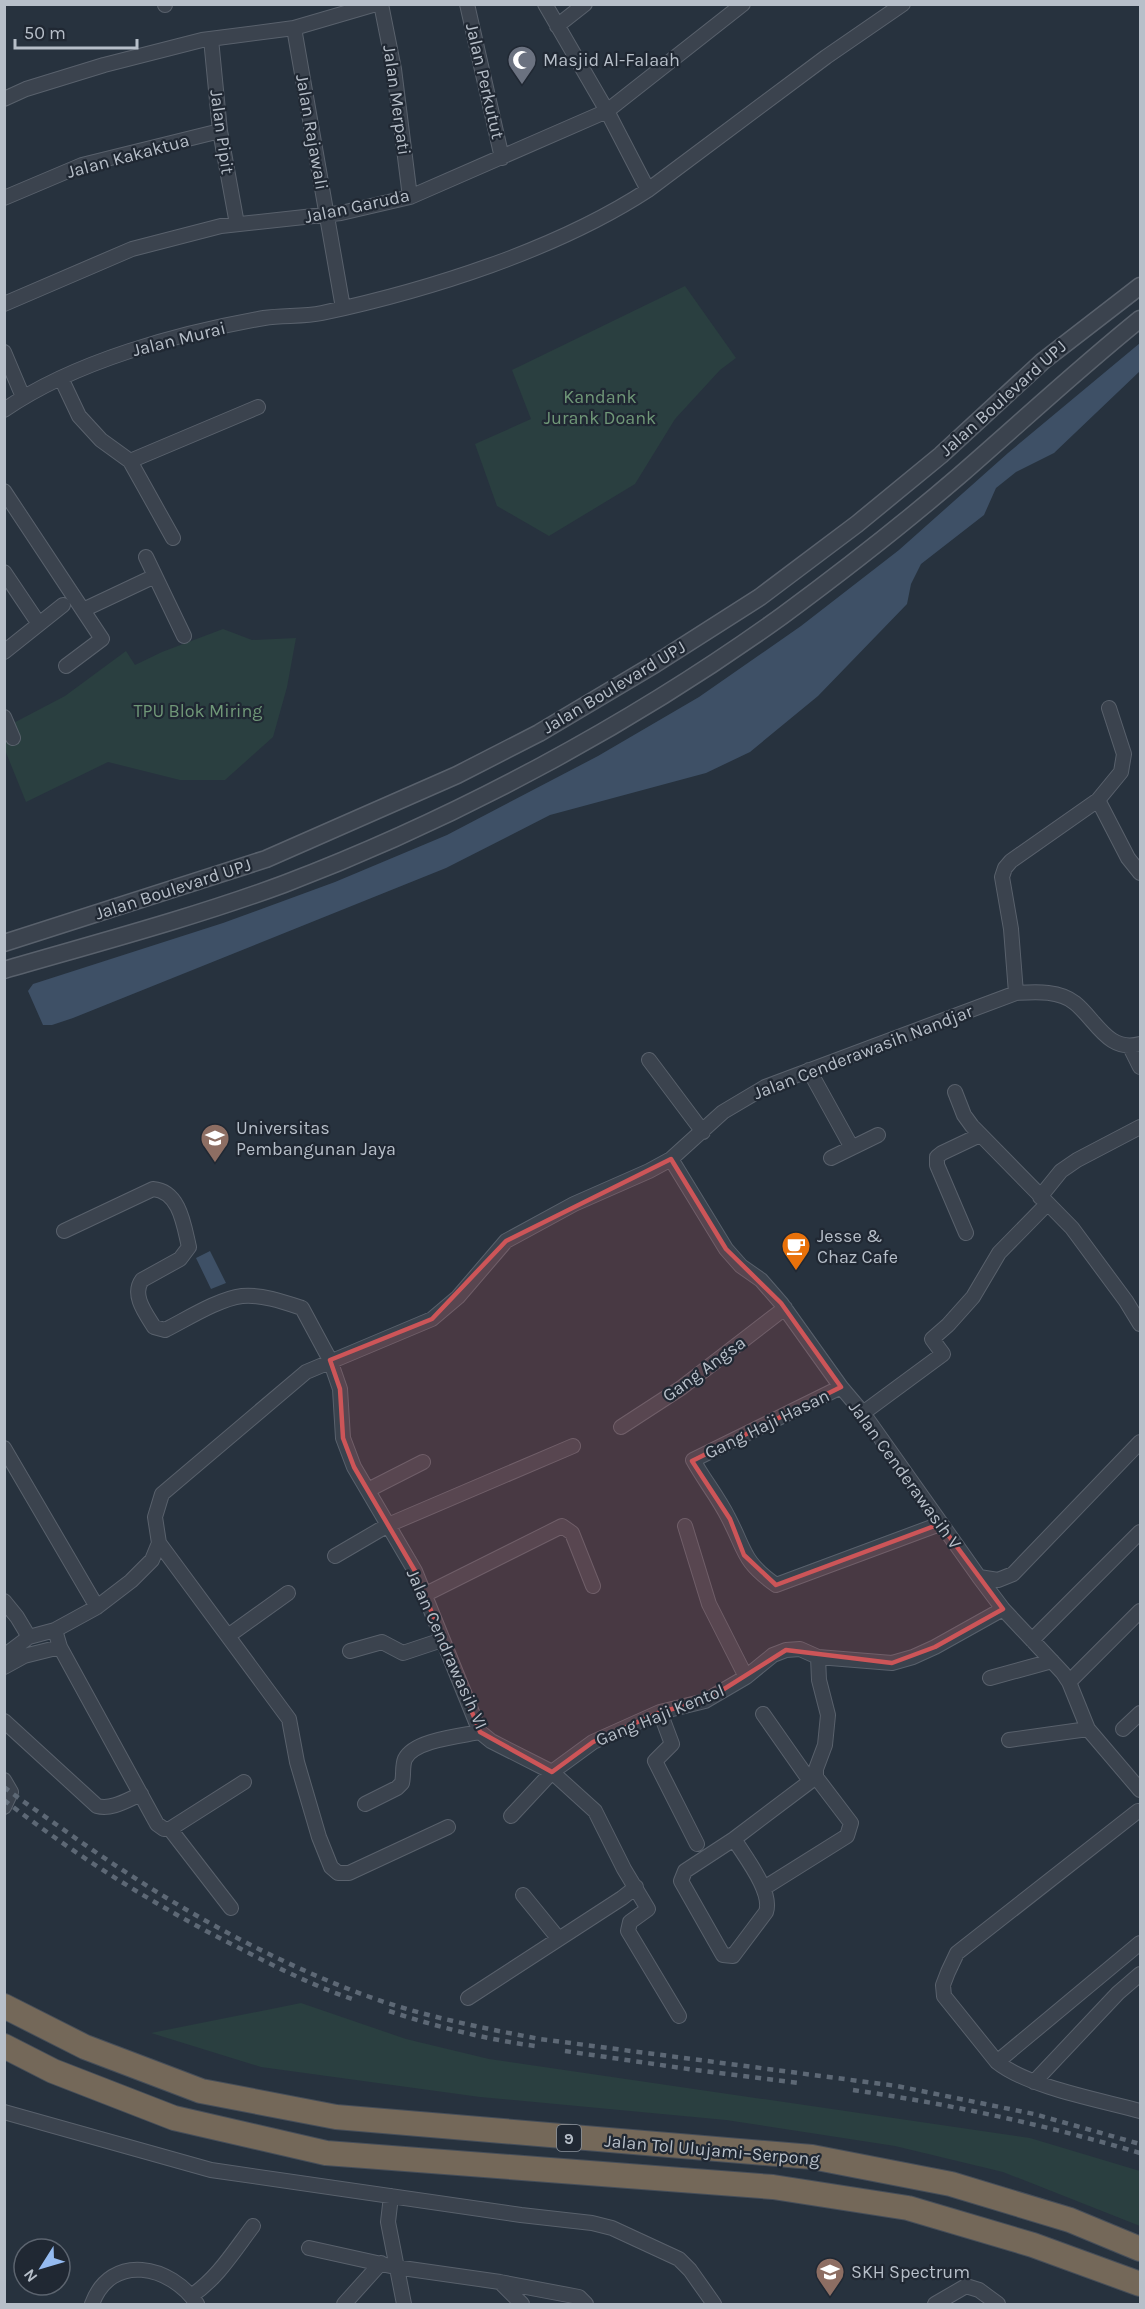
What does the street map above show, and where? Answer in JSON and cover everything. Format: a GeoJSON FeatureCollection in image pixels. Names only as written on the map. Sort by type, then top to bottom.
{"type":"FeatureCollection","features":[{"type":"Feature","properties":{"kind":"highway","name":"Jalan Tol Ulujami–Serpong"},"geometry":{"type":"LineString","coordinates":[[4,2006],[85,2047],[201,2091],[336,2118],[812,2157],[951,2184],[1070,2220],[1140,2249]]}},
{"type":"Feature","properties":{"kind":"highway","name":"Jalan Tol Ulujami–Serpong"},"geometry":{"type":"LineString","coordinates":[[4,2046],[53,2071],[174,2118],[326,2153],[773,2187],[908,2208],[1033,2245],[1140,2284]]}},
{"type":"Feature","properties":{"kind":"street"},"geometry":{"type":"LineString","coordinates":[[4,99],[26,89],[104,65],[210,39],[294,28],[376,4]]}},
{"type":"Feature","properties":{"kind":"street","name":"Jalan Merpati"},"geometry":{"type":"LineString","coordinates":[[381,4],[394,69],[410,196]]}},
{"type":"Feature","properties":{"kind":"street","name":"Jalan Perkutut"},"geometry":{"type":"LineString","coordinates":[[467,4],[502,158]]}},
{"type":"Feature","properties":{"kind":"street"},"geometry":{"type":"LineString","coordinates":[[545,4],[607,111],[648,190]]}},
{"type":"Feature","properties":{"kind":"street"},"geometry":{"type":"LineString","coordinates":[[557,26],[585,4]]}},
{"type":"Feature","properties":{"kind":"street","name":"Jalan Garuda"},"geometry":{"type":"LineString","coordinates":[[4,304],[132,249],[221,226],[327,214],[410,196],[607,111],[743,4]]}},
{"type":"Feature","properties":{"kind":"street","name":"Jalan Murai"},"geometry":{"type":"LineString","coordinates":[[4,410],[23,397],[61,378],[115,355],[265,318],[320,314],[468,274],[609,214],[648,190],[826,57],[903,4]]}},
{"type":"Feature","properties":{"kind":"street","name":"Jalan Rajawali"},"geometry":{"type":"LineString","coordinates":[[294,28],[343,308]]}},
{"type":"Feature","properties":{"kind":"street","name":"Jalan Pipit"},"geometry":{"type":"LineString","coordinates":[[210,39],[220,131],[237,224]]}},
{"type":"Feature","properties":{"kind":"street","name":"Jalan Kakaktua"},"geometry":{"type":"LineString","coordinates":[[4,198],[82,165],[220,131]]}},
{"type":"Feature","properties":{"kind":"street","name":"Jalan Boulevard UPJ"},"geometry":{"type":"LineString","coordinates":[[4,943],[266,859],[457,775],[539,732],[655,664],[760,597],[857,524],[941,455],[1043,361],[1140,286]]}},
{"type":"Feature","properties":{"kind":"street","name":"Jalan Boulevard UPJ"},"geometry":{"type":"LineString","coordinates":[[4,970],[282,884],[377,846],[561,755],[703,668],[779,618],[876,546],[960,475],[1062,383],[1140,319]]}},
{"type":"Feature","properties":{"kind":"street"},"geometry":{"type":"LineString","coordinates":[[4,352],[23,397]]}},
{"type":"Feature","properties":{"kind":"street"},"geometry":{"type":"LineString","coordinates":[[61,378],[80,416],[101,440],[130,461],[174,538]]}},
{"type":"Feature","properties":{"kind":"street"},"geometry":{"type":"LineString","coordinates":[[130,461],[258,407]]}},
{"type":"Feature","properties":{"kind":"street"},"geometry":{"type":"LineString","coordinates":[[4,491],[102,639],[66,666]]}},
{"type":"Feature","properties":{"kind":"street"},"geometry":{"type":"LineString","coordinates":[[146,556],[184,636]]}},
{"type":"Feature","properties":{"kind":"street"},"geometry":{"type":"LineString","coordinates":[[4,572],[39,624]]}},
{"type":"Feature","properties":{"kind":"street"},"geometry":{"type":"LineString","coordinates":[[83,610],[155,576]]}},
{"type":"Feature","properties":{"kind":"street"},"geometry":{"type":"LineString","coordinates":[[4,652],[63,605]]}},
{"type":"Feature","properties":{"kind":"street"},"geometry":{"type":"LineString","coordinates":[[1016,993],[1011,929],[1002,877],[1011,861],[1098,800],[1121,772],[1124,754],[1109,708]]}},
{"type":"Feature","properties":{"kind":"street"},"geometry":{"type":"LineString","coordinates":[[4,717],[13,738]]}},
{"type":"Feature","properties":{"kind":"street"},"geometry":{"type":"LineString","coordinates":[[1098,800],[1134,856],[1140,873]]}},
{"type":"Feature","properties":{"kind":"street","name":"Jalan Cenderawasih Nandjar"},"geometry":{"type":"LineString","coordinates":[[159,1544],[155,1517],[162,1494],[306,1372],[432,1318],[458,1297],[506,1241],[574,1204],[671,1159],[723,1112],[765,1087],[1016,993],[1042,992],[1062,996],[1074,1002],[1114,1043],[1135,1046]]}},
{"type":"Feature","properties":{"kind":"street"},"geometry":{"type":"LineString","coordinates":[[1135,1046],[1140,1067]]}},
{"type":"Feature","properties":{"kind":"street"},"geometry":{"type":"LineString","coordinates":[[649,1060],[703,1132]]}},
{"type":"Feature","properties":{"kind":"street"},"geometry":{"type":"LineString","coordinates":[[808,1070],[851,1146]]}},
{"type":"Feature","properties":{"kind":"street"},"geometry":{"type":"LineString","coordinates":[[955,1092],[964,1115],[980,1135],[1072,1228],[1140,1324]]}},
{"type":"Feature","properties":{"kind":"street"},"geometry":{"type":"LineString","coordinates":[[863,1413],[943,1354],[932,1339],[973,1297],[999,1253],[1044,1200],[1060,1171],[1140,1127]]}},
{"type":"Feature","properties":{"kind":"street"},"geometry":{"type":"LineString","coordinates":[[831,1158],[851,1146],[878,1135]]}},
{"type":"Feature","properties":{"kind":"street"},"geometry":{"type":"LineString","coordinates":[[966,1233],[937,1165],[937,1157],[980,1135]]}},
{"type":"Feature","properties":{"kind":"street","name":"Jalan Cenderawasih V"},"geometry":{"type":"LineString","coordinates":[[671,1159],[726,1249],[741,1266],[761,1280],[785,1308],[841,1387],[863,1413],[939,1524],[1003,1609],[1069,1682],[1088,1729],[1140,1790]]}},
{"type":"Feature","properties":{"kind":"street","name":"Jalan Cendrawasih VI"},"geometry":{"type":"LineString","coordinates":[[64,1231],[153,1190],[166,1193],[181,1212],[189,1247],[180,1259],[142,1280],[138,1285],[142,1308],[154,1327],[165,1330],[203,1310],[243,1296],[274,1299],[302,1308],[330,1360],[340,1389],[343,1438],[354,1467],[414,1571],[480,1732],[490,1741],[552,1772],[595,1811],[648,1911],[630,1922],[628,1931],[679,2016]]}},
{"type":"Feature","properties":{"kind":"street","name":"Gang Angsa"},"geometry":{"type":"LineString","coordinates":[[621,1427],[681,1388],[785,1308]]}},
{"type":"Feature","properties":{"kind":"street","name":"Gang Haji Hasan"},"geometry":{"type":"LineString","coordinates":[[841,1387],[693,1460],[730,1519],[744,1555],[757,1572],[776,1586],[939,1524]]}},
{"type":"Feature","properties":{"kind":"street"},"geometry":{"type":"LineString","coordinates":[[979,1577],[998,1580],[1013,1574],[1140,1442]]}},
{"type":"Feature","properties":{"kind":"street"},"geometry":{"type":"LineString","coordinates":[[335,1556],[388,1526],[573,1446]]}},
{"type":"Feature","properties":{"kind":"street"},"geometry":{"type":"LineString","coordinates":[[4,1448],[97,1607]]}},
{"type":"Feature","properties":{"kind":"street"},"geometry":{"type":"LineString","coordinates":[[368,1490],[423,1462]]}},
{"type":"Feature","properties":{"kind":"street"},"geometry":{"type":"LineString","coordinates":[[424,1595],[562,1526],[572,1533],[593,1586]]}},
{"type":"Feature","properties":{"kind":"street"},"geometry":{"type":"LineString","coordinates":[[685,1526],[709,1604],[746,1677]]}},
{"type":"Feature","properties":{"kind":"street"},"geometry":{"type":"LineString","coordinates":[[1032,1640],[1140,1532]]}},
{"type":"Feature","properties":{"kind":"street"},"geometry":{"type":"LineString","coordinates":[[4,1656],[29,1637],[55,1630],[97,1607],[152,1560],[159,1544],[289,1719],[297,1762],[331,1867],[338,1873],[349,1873],[448,1827]]}},
{"type":"Feature","properties":{"kind":"street"},"geometry":{"type":"LineString","coordinates":[[228,1636],[288,1593]]}},
{"type":"Feature","properties":{"kind":"street"},"geometry":{"type":"LineString","coordinates":[[4,1601],[29,1637]]}},
{"type":"Feature","properties":{"kind":"street","name":"Gang Haji Kentol"},"geometry":{"type":"LineString","coordinates":[[512,1816],[552,1772],[593,1742],[660,1712],[705,1701],[746,1677],[773,1655],[786,1650],[800,1649],[818,1657],[892,1662],[913,1657],[1003,1609]]}},
{"type":"Feature","properties":{"kind":"street"},"geometry":{"type":"LineString","coordinates":[[1069,1682],[1140,1611]]}},
{"type":"Feature","properties":{"kind":"street"},"geometry":{"type":"LineString","coordinates":[[55,1630],[60,1647],[157,1824],[164,1829],[170,1829],[244,1782]]}},
{"type":"Feature","properties":{"kind":"street"},"geometry":{"type":"LineString","coordinates":[[350,1651],[382,1642],[403,1653],[442,1640]]}},
{"type":"Feature","properties":{"kind":"street"},"geometry":{"type":"LineString","coordinates":[[4,1667],[24,1656],[60,1647]]}},
{"type":"Feature","properties":{"kind":"street"},"geometry":{"type":"LineString","coordinates":[[734,1839],[764,1888],[769,1904],[766,1912],[733,1956],[723,1955],[681,1881],[685,1871],[734,1839],[813,1779],[825,1745],[828,1715],[819,1680],[818,1657]]}},
{"type":"Feature","properties":{"kind":"street"},"geometry":{"type":"LineString","coordinates":[[990,1678],[1052,1661]]}},
{"type":"Feature","properties":{"kind":"street"},"geometry":{"type":"LineString","coordinates":[[660,1712],[672,1744],[655,1761],[697,1844]]}},
{"type":"Feature","properties":{"kind":"street"},"geometry":{"type":"LineString","coordinates":[[1124,1729],[1140,1713]]}},
{"type":"Feature","properties":{"kind":"street"},"geometry":{"type":"LineString","coordinates":[[763,1714],[813,1779],[851,1823],[847,1836],[764,1888]]}},
{"type":"Feature","properties":{"kind":"street"},"geometry":{"type":"LineString","coordinates":[[4,1721],[97,1806],[104,1808],[112,1806],[141,1794]]}},
{"type":"Feature","properties":{"kind":"street"},"geometry":{"type":"LineString","coordinates":[[1009,1740],[1088,1729]]}},
{"type":"Feature","properties":{"kind":"street"},"geometry":{"type":"LineString","coordinates":[[365,1804],[402,1783],[404,1760],[410,1752],[423,1744],[480,1732]]}},
{"type":"Feature","properties":{"kind":"street"},"geometry":{"type":"LineString","coordinates":[[4,1780],[11,1792],[4,1807]]}},
{"type":"Feature","properties":{"kind":"street"},"geometry":{"type":"LineString","coordinates":[[1140,1811],[957,1953],[943,1985],[944,1996],[997,2062],[1006,2069],[1034,2082],[1140,2110]]}},
{"type":"Feature","properties":{"kind":"street"},"geometry":{"type":"LineString","coordinates":[[170,1829],[231,1908]]}},
{"type":"Feature","properties":{"kind":"street"},"geometry":{"type":"LineString","coordinates":[[468,1998],[636,1887]]}},
{"type":"Feature","properties":{"kind":"street"},"geometry":{"type":"LineString","coordinates":[[523,1894],[558,1938]]}},
{"type":"Feature","properties":{"kind":"street"},"geometry":{"type":"LineString","coordinates":[[997,2062],[1140,1943]]}},
{"type":"Feature","properties":{"kind":"street"},"geometry":{"type":"LineString","coordinates":[[1102,1974],[1118,1993]]}},
{"type":"Feature","properties":{"kind":"street"},"geometry":{"type":"LineString","coordinates":[[1034,2082],[1118,1993],[1140,1974]]}},
{"type":"Feature","properties":{"kind":"street"},"geometry":{"type":"LineString","coordinates":[[4,2112],[211,2170],[592,2223],[612,2228],[680,2259],[714,2304]]}},
{"type":"Feature","properties":{"kind":"street"},"geometry":{"type":"LineString","coordinates":[[391,2196],[388,2222],[404,2304]]}},
{"type":"Feature","properties":{"kind":"street"},"geometry":{"type":"LineString","coordinates":[[92,2304],[96,2293],[114,2275],[135,2269],[160,2273],[182,2286],[194,2300],[253,2226]]}},
{"type":"Feature","properties":{"kind":"street"},"geometry":{"type":"LineString","coordinates":[[309,2248],[395,2267],[500,2282],[579,2297],[586,2304]]}},
{"type":"Feature","properties":{"kind":"street"},"geometry":{"type":"LineString","coordinates":[[344,2304],[381,2263]]}},
{"type":"Feature","properties":{"kind":"street"},"geometry":{"type":"LineString","coordinates":[[500,2282],[522,2304]]}},
{"type":"Feature","properties":{"kind":"street"},"geometry":{"type":"LineString","coordinates":[[935,2304],[966,2286],[979,2290],[998,2304]]}},
{"type":"Feature","properties":{"kind":"highlighted area"},"geometry":{"type":"Polygon","coordinates":[[[671,1159],[726,1249],[781,1303],[841,1387],[692,1461],[730,1519],[744,1555],[776,1585],[940,1524],[1003,1609],[935,1647],[892,1663],[786,1650],[705,1701],[660,1712],[593,1742],[552,1772],[480,1732],[415,1571],[354,1467],[343,1438],[340,1389],[330,1360],[432,1319],[506,1241],[671,1159]]]}},
{"type":"Feature","properties":{"kind":"green space","name":"Kandank Jurank Doank"},"geometry":{"type":"Polygon","coordinates":[[[685,286],[736,358],[720,370],[675,419],[635,484],[549,536],[497,506],[475,444],[531,419],[512,370],[685,286]]]}},
{"type":"Feature","properties":{"kind":"green space","name":"TPU Blok Miring"},"geometry":{"type":"Polygon","coordinates":[[[223,629],[252,640],[296,638],[287,687],[273,737],[225,780],[180,780],[108,762],[26,802],[5,750],[4,728],[65,696],[126,651],[135,665],[162,652],[223,629]]]}},
{"type":"Feature","properties":{"kind":"green space"},"geometry":{"type":"Polygon","coordinates":[[[301,2003],[406,2039],[489,2059],[1030,2138],[1140,2171],[1140,2226],[1003,2172],[895,2146],[726,2120],[480,2097],[261,2067],[151,2033],[301,2003]]]}},
{"type":"Feature","properties":{"kind":"water"},"geometry":{"type":"Polygon","coordinates":[[[1140,343],[1140,371],[1054,453],[1016,472],[996,488],[984,515],[921,564],[911,584],[907,604],[818,696],[750,752],[706,773],[550,815],[446,868],[73,1018],[52,1025],[43,1025],[28,991],[33,984],[223,923],[335,882],[447,835],[598,756],[699,697],[801,626],[899,550],[1008,453],[1140,343]]]}},
{"type":"Feature","properties":{"kind":"water"},"geometry":{"type":"Polygon","coordinates":[[[210,1251],[226,1283],[211,1289],[196,1258],[210,1251]]]}},
{"type":"Feature","properties":{"kind":"railway"},"geometry":{"type":"LineString","coordinates":[[4,1787],[106,1859],[214,1925],[289,1964],[367,1996],[409,2010],[540,2039],[897,2086],[1034,2114],[1140,2144]]}},
{"type":"Feature","properties":{"kind":"railway"},"geometry":{"type":"LineString","coordinates":[[4,1800],[90,1862],[181,1917],[284,1971],[355,2000]]}},
{"type":"Feature","properties":{"kind":"railway"},"geometry":{"type":"LineString","coordinates":[[389,2011],[461,2032],[535,2046]]}},
{"type":"Feature","properties":{"kind":"railway"},"geometry":{"type":"LineString","coordinates":[[565,2051],[799,2083]]}},
{"type":"Feature","properties":{"kind":"railway"},"geometry":{"type":"LineString","coordinates":[[853,2090],[998,2116],[1140,2153]]}},
{"type":"Feature","properties":{"kind":"place","name":"Masjid Al-Falaah"},"geometry":{"type":"Point","coordinates":[522,86]}},
{"type":"Feature","properties":{"kind":"place","name":"Universitas Pembangunan Jaya"},"geometry":{"type":"Point","coordinates":[215,1164]}},
{"type":"Feature","properties":{"kind":"place","name":"Jesse & Chaz Cafe"},"geometry":{"type":"Point","coordinates":[796,1272]}},
{"type":"Feature","properties":{"kind":"place","name":"SKH Spectrum"},"geometry":{"type":"Point","coordinates":[830,2298]}}]}
